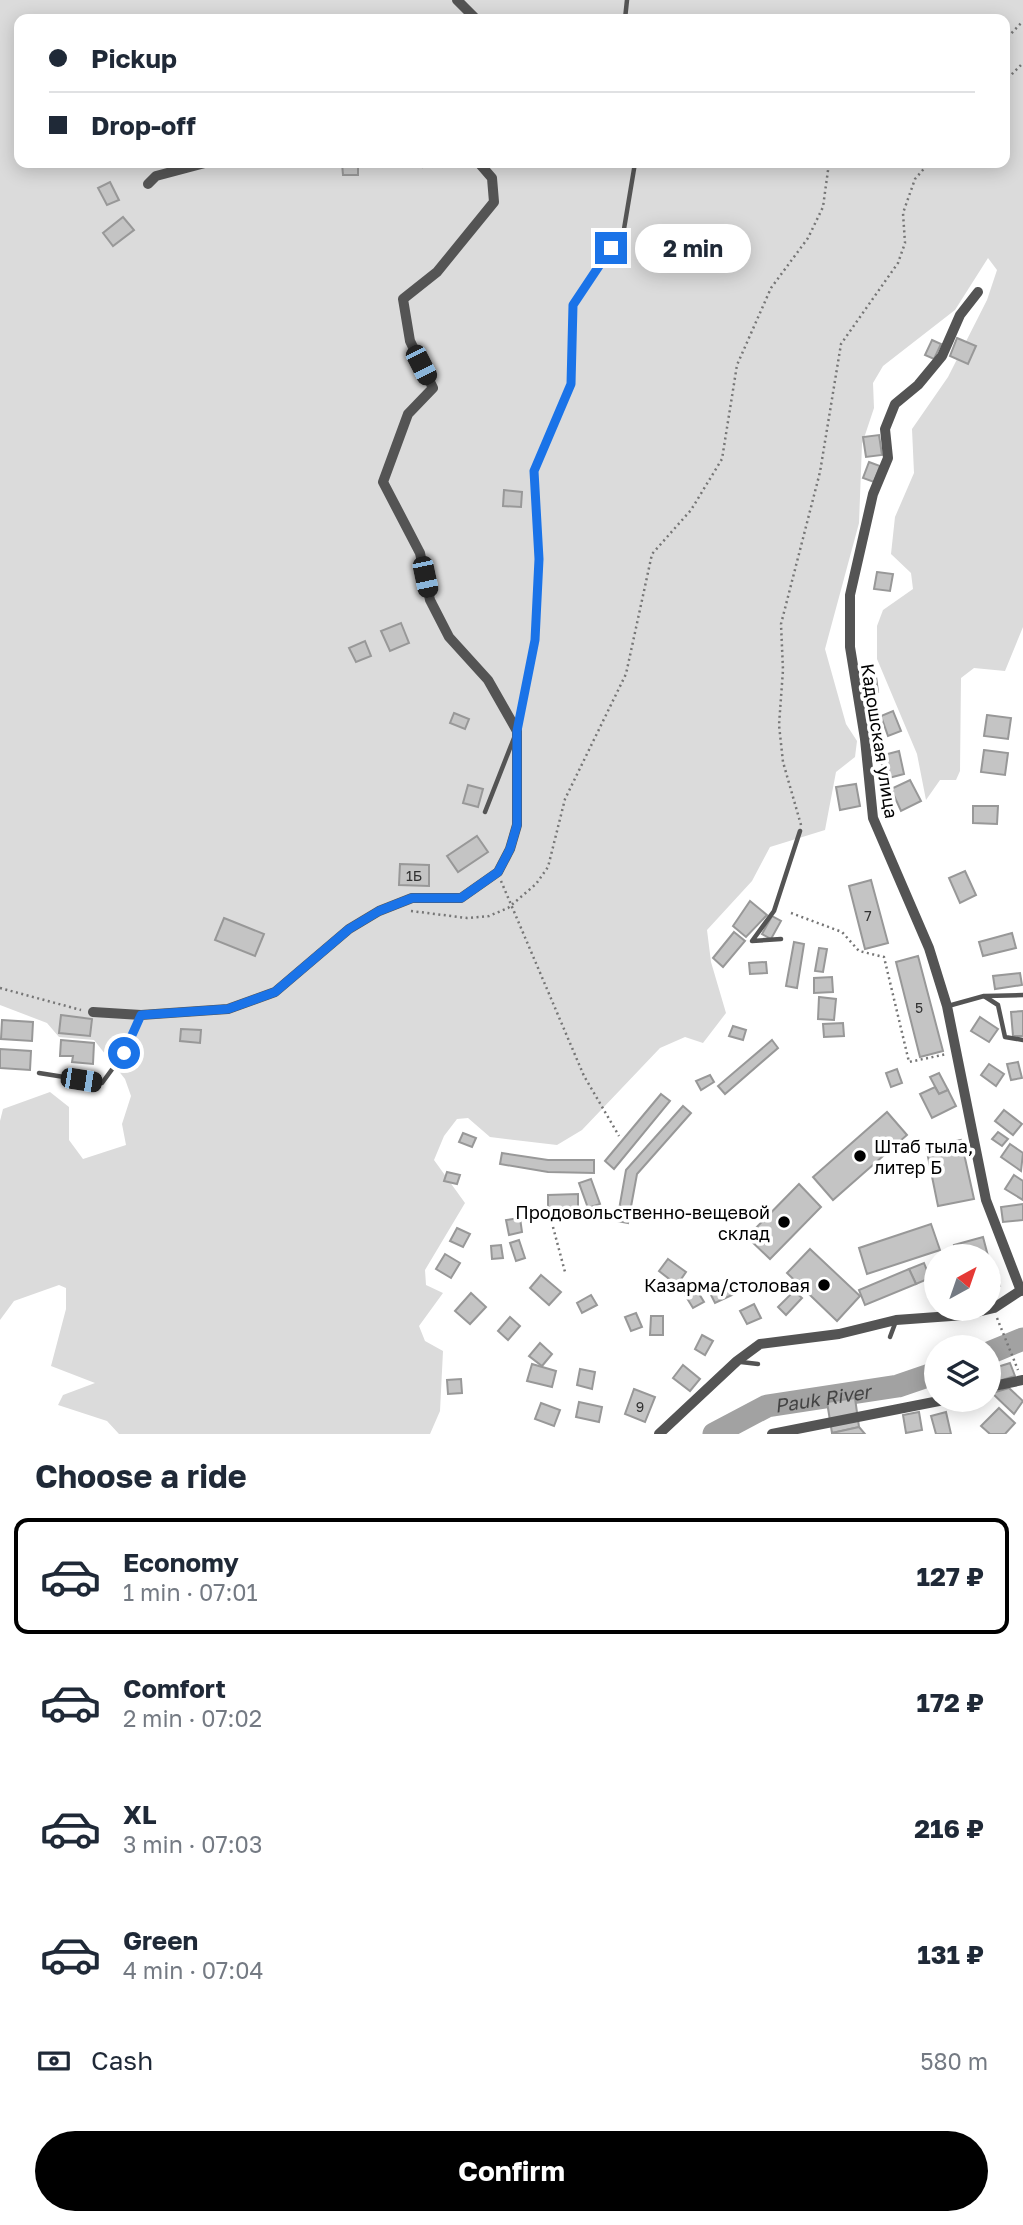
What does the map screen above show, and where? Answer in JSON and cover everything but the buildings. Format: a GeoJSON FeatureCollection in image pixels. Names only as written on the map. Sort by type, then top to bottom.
{"type":"FeatureCollection","features":[{"type":"Feature","properties":{"kind":"street"},"geometry":{"type":"LineString","coordinates":[[457,0],[471,14]]}},
{"type":"Feature","properties":{"kind":"street"},"geometry":{"type":"LineString","coordinates":[[148,184],[156,176],[186,168]]}},
{"type":"Feature","properties":{"kind":"street"},"geometry":{"type":"LineString","coordinates":[[93,1013],[141,1015],[228,1009],[275,992],[349,929],[400,902],[412,898],[461,898],[498,872],[510,849],[517,825],[517,731],[488,680],[449,637],[430,600],[420,553],[383,482],[408,414],[433,388],[410,341],[403,299],[437,272],[494,202],[492,178],[483,168]]}},
{"type":"Feature","properties":{"kind":"street","name":"Кадошская улица"},"geometry":{"type":"LineString","coordinates":[[978,292],[960,315],[942,356],[918,385],[895,404],[885,429],[888,458],[873,494],[850,595],[850,648],[865,739],[873,818],[929,948],[947,1006],[986,1200],[1022,1290]]}},
{"type":"Feature","properties":{"kind":"street"},"geometry":{"type":"LineString","coordinates":[[1001,1304],[1022,1290]]}},
{"type":"Feature","properties":{"kind":"street"},"geometry":{"type":"LineString","coordinates":[[660,1434],[737,1361],[760,1344],[839,1334],[896,1320],[924,1318]]}},
{"type":"Feature","properties":{"kind":"street"},"geometry":{"type":"LineString","coordinates":[[1001,1385],[1023,1380]]}},
{"type":"Feature","properties":{"kind":"street"},"geometry":{"type":"LineString","coordinates":[[772,1434],[924,1404]]}},
{"type":"Feature","properties":{"kind":"lane"},"geometry":{"type":"LineString","coordinates":[[485,812],[517,731],[535,640],[539,559],[534,471],[571,384],[573,305],[624,229],[634,168]]}},
{"type":"Feature","properties":{"kind":"lane"},"geometry":{"type":"LineString","coordinates":[[781,939],[752,941],[774,911],[800,831]]}},
{"type":"Feature","properties":{"kind":"lane"},"geometry":{"type":"LineString","coordinates":[[947,1006],[984,996],[1023,995]]}},
{"type":"Feature","properties":{"kind":"lane"},"geometry":{"type":"LineString","coordinates":[[984,996],[998,1005],[1005,1037],[1023,1040]]}},
{"type":"Feature","properties":{"kind":"lane"},"geometry":{"type":"LineString","coordinates":[[39,1073],[102,1083],[124,1053],[141,1015]]}},
{"type":"Feature","properties":{"kind":"lane"},"geometry":{"type":"LineString","coordinates":[[890,1337],[896,1320]]}},
{"type":"Feature","properties":{"kind":"lane"},"geometry":{"type":"LineString","coordinates":[[737,1361],[758,1364]]}},
{"type":"Feature","properties":{"kind":"path"},"geometry":{"type":"LineString","coordinates":[[1010,35],[1023,21]]}},
{"type":"Feature","properties":{"kind":"path"},"geometry":{"type":"LineString","coordinates":[[1010,76],[1023,64]]}},
{"type":"Feature","properties":{"kind":"path"},"geometry":{"type":"LineString","coordinates":[[400,902],[416,913],[467,918],[489,916],[511,905],[536,884],[548,867],[565,799],[626,674],[652,554],[691,510],[722,459],[737,365],[771,288],[808,238],[823,207],[828,168]]}},
{"type":"Feature","properties":{"kind":"path"},"geometry":{"type":"LineString","coordinates":[[800,831],[801,818],[783,762],[779,725],[783,670],[781,624],[820,472],[841,344],[898,263],[905,243],[903,213],[915,179],[925,168]]}},
{"type":"Feature","properties":{"kind":"path"},"geometry":{"type":"LineString","coordinates":[[498,872],[584,1076],[619,1136]]}},
{"type":"Feature","properties":{"kind":"path"},"geometry":{"type":"LineString","coordinates":[[791,913],[842,932],[859,951],[884,957],[909,1062],[957,1052]]}},
{"type":"Feature","properties":{"kind":"path"},"geometry":{"type":"LineString","coordinates":[[0,988],[93,1013]]}},
{"type":"Feature","properties":{"kind":"path"},"geometry":{"type":"LineString","coordinates":[[553,1227],[565,1272]]}},
{"type":"Feature","properties":{"kind":"path"},"geometry":{"type":"LineString","coordinates":[[998,1321],[1012,1360]]}},
{"type":"Feature","properties":{"kind":"shaded area"},"geometry":{"type":"Polygon","coordinates":[[[0,0],[1023,0],[1023,627],[1005,671],[974,668],[961,678],[960,771],[956,780],[940,780],[926,800],[917,754],[877,659],[877,626],[883,610],[913,589],[911,573],[891,554],[895,517],[914,473],[912,429],[948,377],[987,300],[997,270],[988,258],[955,310],[883,366],[873,383],[874,408],[862,444],[859,523],[825,649],[846,724],[857,741],[855,757],[836,772],[825,830],[770,847],[752,881],[707,930],[711,962],[726,1013],[703,1043],[685,1037],[660,1048],[582,1130],[557,1145],[490,1137],[468,1118],[457,1119],[444,1136],[434,1160],[465,1203],[425,1270],[426,1285],[443,1293],[419,1326],[425,1341],[443,1351],[440,1411],[430,1434],[119,1434],[107,1421],[58,1405],[63,1395],[95,1383],[51,1366],[66,1309],[66,1288],[59,1285],[14,1301],[0,1320],[0,1121],[3,1109],[50,1092],[69,1107],[69,1140],[83,1159],[126,1145],[122,1124],[131,1096],[125,1079],[94,1040],[59,1037],[47,1023],[0,1005],[0,0]]]}},
{"type":"Feature","properties":{"kind":"waterway","name":"Pauk River"},"geometry":{"type":"LineString","coordinates":[[1001,1348],[1023,1339]]}},
{"type":"Feature","properties":{"kind":"waterway","name":"Pauk River"},"geometry":{"type":"LineString","coordinates":[[714,1434],[767,1406],[898,1386],[924,1377]]}},
{"type":"Feature","properties":{"kind":"place","name":"Штаб тыла, литер Б"},"geometry":{"type":"Point","coordinates":[860,1156]}},
{"type":"Feature","properties":{"kind":"place","name":"Продовольственно-вещевой склад"},"geometry":{"type":"Point","coordinates":[784,1222]}},
{"type":"Feature","properties":{"kind":"place","name":"Казарма/столовая"},"geometry":{"type":"Point","coordinates":[824,1285]}},
{"type":"Feature","properties":{"kind":"route"},"geometry":{"type":"LineString","coordinates":[[124,1053],[141,1015],[228,1009],[275,992],[349,929],[379,911],[412,898],[461,898],[498,872],[510,849],[517,825],[517,731],[535,640],[539,559],[534,471],[571,384],[573,305],[611,248]]}}]}
